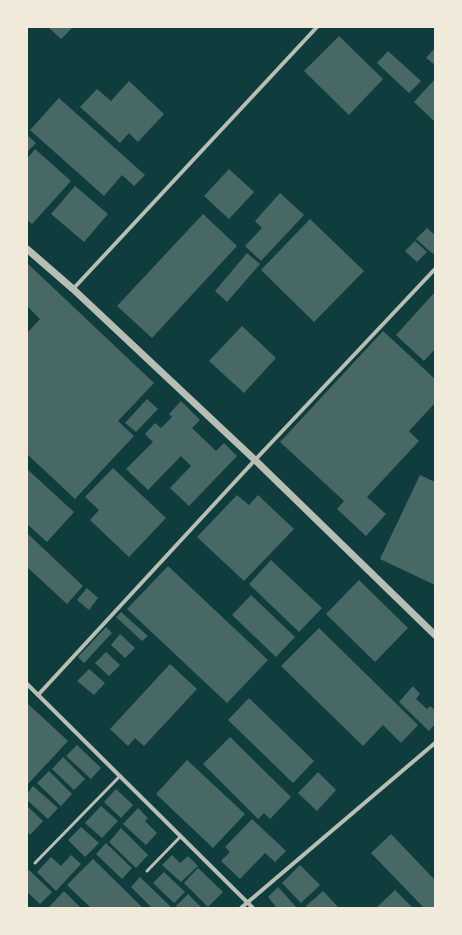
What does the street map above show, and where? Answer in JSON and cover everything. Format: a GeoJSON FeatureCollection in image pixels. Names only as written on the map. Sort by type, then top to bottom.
{"type":"FeatureCollection","features":[{"type":"Feature","properties":{"kind":"street"},"geometry":{"type":"LineString","coordinates":[[73,289],[316,27]]}},
{"type":"Feature","properties":{"kind":"street"},"geometry":{"type":"LineString","coordinates":[[27,249],[73,289],[255,460],[435,635]]}},
{"type":"Feature","properties":{"kind":"street"},"geometry":{"type":"LineString","coordinates":[[38,695],[255,460],[435,269]]}},
{"type":"Feature","properties":{"kind":"street"},"geometry":{"type":"LineString","coordinates":[[27,684],[248,901],[253,908]]}},
{"type":"Feature","properties":{"kind":"street"},"geometry":{"type":"LineString","coordinates":[[241,908],[435,742]]}},
{"type":"Feature","properties":{"kind":"lane"},"geometry":{"type":"LineString","coordinates":[[36,863],[120,776]]}},
{"type":"Feature","properties":{"kind":"lane"},"geometry":{"type":"LineString","coordinates":[[147,871],[181,836]]}},
{"type":"Feature","properties":{"kind":"building"},"geometry":{"type":"Polygon","coordinates":[[[48,27],[73,27],[61,39],[48,27]]]}},
{"type":"Feature","properties":{"kind":"building"},"geometry":{"type":"Polygon","coordinates":[[[339,36],[383,79],[349,115],[304,71],[339,36]]]}},
{"type":"Feature","properties":{"kind":"building"},"geometry":{"type":"Polygon","coordinates":[[[435,48],[435,65],[426,58],[435,48]]]}},
{"type":"Feature","properties":{"kind":"building"},"geometry":{"type":"Polygon","coordinates":[[[388,51],[421,81],[409,93],[377,63],[388,51]]]}},
{"type":"Feature","properties":{"kind":"building"},"geometry":{"type":"Polygon","coordinates":[[[435,79],[435,122],[414,102],[435,79]]]}},
{"type":"Feature","properties":{"kind":"building"},"geometry":{"type":"Polygon","coordinates":[[[129,81],[164,114],[138,142],[129,133],[120,143],[80,107],[97,89],[111,101],[129,81]]]}},
{"type":"Feature","properties":{"kind":"building"},"geometry":{"type":"Polygon","coordinates":[[[59,98],[145,175],[134,186],[122,175],[104,196],[30,130],[59,98]]]}},
{"type":"Feature","properties":{"kind":"building"},"geometry":{"type":"Polygon","coordinates":[[[27,135],[36,143],[27,152],[27,135]]]}},
{"type":"Feature","properties":{"kind":"building"},"geometry":{"type":"Polygon","coordinates":[[[35,149],[71,181],[32,224],[27,220],[27,159],[35,149]]]}},
{"type":"Feature","properties":{"kind":"building"},"geometry":{"type":"Polygon","coordinates":[[[229,169],[254,192],[229,219],[204,196],[229,169]]]}},
{"type":"Feature","properties":{"kind":"building"},"geometry":{"type":"Polygon","coordinates":[[[75,186],[108,214],[84,242],[51,214],[75,186]]]}},
{"type":"Feature","properties":{"kind":"building"},"geometry":{"type":"Polygon","coordinates":[[[280,193],[304,215],[261,261],[245,246],[262,228],[255,221],[280,193]]]}},
{"type":"Feature","properties":{"kind":"building"},"geometry":{"type":"Polygon","coordinates":[[[203,214],[237,246],[152,338],[117,306],[203,214]]]}},
{"type":"Feature","properties":{"kind":"building"},"geometry":{"type":"Polygon","coordinates":[[[310,219],[364,271],[314,322],[261,270],[310,219]]]}},
{"type":"Feature","properties":{"kind":"building"},"geometry":{"type":"Polygon","coordinates":[[[427,228],[435,235],[435,252],[433,254],[416,239],[427,228]]]}},
{"type":"Feature","properties":{"kind":"building"},"geometry":{"type":"Polygon","coordinates":[[[415,241],[427,252],[417,262],[405,251],[415,241]]]}},
{"type":"Feature","properties":{"kind":"building"},"geometry":{"type":"Polygon","coordinates":[[[247,253],[260,264],[227,302],[215,291],[247,253]]]}},
{"type":"Feature","properties":{"kind":"building"},"geometry":{"type":"Polygon","coordinates":[[[27,263],[154,383],[118,421],[134,436],[75,499],[27,454],[27,333],[40,319],[27,306],[27,263]]]}},
{"type":"Feature","properties":{"kind":"building"},"geometry":{"type":"Polygon","coordinates":[[[435,292],[435,349],[424,361],[396,335],[435,292]]]}},
{"type":"Feature","properties":{"kind":"building"},"geometry":{"type":"Polygon","coordinates":[[[242,326],[276,358],[244,393],[209,361],[242,326]]]}},
{"type":"Feature","properties":{"kind":"building"},"geometry":{"type":"Polygon","coordinates":[[[383,331],[435,379],[435,403],[409,431],[419,441],[367,497],[386,514],[366,536],[337,509],[344,501],[280,442],[383,331]]]}},
{"type":"Feature","properties":{"kind":"building"},"geometry":{"type":"Polygon","coordinates":[[[147,399],[158,409],[136,432],[125,423],[147,399]]]}},
{"type":"Feature","properties":{"kind":"building"},"geometry":{"type":"Polygon","coordinates":[[[181,401],[200,420],[192,428],[216,451],[224,443],[237,456],[189,506],[170,488],[191,466],[181,456],[148,490],[126,469],[153,442],[145,434],[155,423],[161,428],[172,417],[169,414],[181,401]]]}},
{"type":"Feature","properties":{"kind":"building"},"geometry":{"type":"Polygon","coordinates":[[[113,468],[166,518],[129,557],[90,520],[99,510],[85,497],[113,468]]]}},
{"type":"Feature","properties":{"kind":"building"},"geometry":{"type":"Polygon","coordinates":[[[27,469],[74,512],[47,542],[27,524],[27,469]]]}},
{"type":"Feature","properties":{"kind":"building"},"geometry":{"type":"Polygon","coordinates":[[[420,475],[435,482],[435,585],[380,559],[420,475]]]}},
{"type":"Feature","properties":{"kind":"building"},"geometry":{"type":"Polygon","coordinates":[[[237,495],[249,505],[258,495],[294,529],[244,581],[197,537],[237,495]]]}},
{"type":"Feature","properties":{"kind":"building"},"geometry":{"type":"Polygon","coordinates":[[[27,533],[83,586],[67,604],[27,567],[27,533]]]}},
{"type":"Feature","properties":{"kind":"building"},"geometry":{"type":"Polygon","coordinates":[[[271,560],[322,608],[299,632],[249,584],[271,560]]]}},
{"type":"Feature","properties":{"kind":"building"},"geometry":{"type":"Polygon","coordinates":[[[168,566],[268,660],[227,703],[127,609],[168,566]]]}},
{"type":"Feature","properties":{"kind":"building"},"geometry":{"type":"Polygon","coordinates":[[[359,580],[408,628],[375,662],[326,614],[359,580]]]}},
{"type":"Feature","properties":{"kind":"building"},"geometry":{"type":"Polygon","coordinates":[[[87,588],[98,598],[89,610],[77,600],[87,588]]]}},
{"type":"Feature","properties":{"kind":"building"},"geometry":{"type":"Polygon","coordinates":[[[251,595],[295,637],[276,657],[232,615],[251,595]]]}},
{"type":"Feature","properties":{"kind":"building"},"geometry":{"type":"Polygon","coordinates":[[[121,612],[148,636],[142,641],[116,617],[121,612]]]}},
{"type":"Feature","properties":{"kind":"building"},"geometry":{"type":"Polygon","coordinates":[[[106,627],[112,633],[84,663],[78,657],[106,627]]]}},
{"type":"Feature","properties":{"kind":"building"},"geometry":{"type":"Polygon","coordinates":[[[319,628],[418,725],[401,743],[383,725],[363,746],[281,666],[319,628]]]}},
{"type":"Feature","properties":{"kind":"building"},"geometry":{"type":"Polygon","coordinates":[[[120,634],[135,648],[125,658],[111,645],[120,634]]]}},
{"type":"Feature","properties":{"kind":"building"},"geometry":{"type":"Polygon","coordinates":[[[106,652],[120,665],[109,676],[95,663],[106,652]]]}},
{"type":"Feature","properties":{"kind":"building"},"geometry":{"type":"Polygon","coordinates":[[[170,664],[197,689],[144,746],[135,738],[128,746],[110,729],[170,664]]]}},
{"type":"Feature","properties":{"kind":"building"},"geometry":{"type":"Polygon","coordinates":[[[89,669],[105,683],[94,695],[77,681],[89,669]]]}},
{"type":"Feature","properties":{"kind":"building"},"geometry":{"type":"Polygon","coordinates":[[[413,686],[420,694],[416,699],[427,709],[430,706],[435,710],[435,724],[429,731],[399,702],[413,686]]]}},
{"type":"Feature","properties":{"kind":"building"},"geometry":{"type":"Polygon","coordinates":[[[249,698],[314,761],[293,783],[228,720],[249,698]]]}},
{"type":"Feature","properties":{"kind":"building"},"geometry":{"type":"Polygon","coordinates":[[[27,703],[68,741],[27,785],[27,703]]]}},
{"type":"Feature","properties":{"kind":"building"},"geometry":{"type":"Polygon","coordinates":[[[230,737],[291,797],[270,819],[264,813],[258,819],[203,764],[230,737]]]}},
{"type":"Feature","properties":{"kind":"building"},"geometry":{"type":"Polygon","coordinates":[[[77,745],[101,768],[91,779],[66,756],[77,745]]]}},
{"type":"Feature","properties":{"kind":"building"},"geometry":{"type":"Polygon","coordinates":[[[63,757],[85,779],[74,790],[52,769],[63,757]]]}},
{"type":"Feature","properties":{"kind":"building"},"geometry":{"type":"Polygon","coordinates":[[[187,760],[245,814],[213,848],[156,794],[187,760]]]}},
{"type":"Feature","properties":{"kind":"building"},"geometry":{"type":"Polygon","coordinates":[[[49,771],[72,794],[61,806],[37,783],[49,771]]]}},
{"type":"Feature","properties":{"kind":"building"},"geometry":{"type":"Polygon","coordinates":[[[318,772],[336,790],[317,811],[298,793],[318,772]]]}},
{"type":"Feature","properties":{"kind":"building"},"geometry":{"type":"Polygon","coordinates":[[[33,786],[58,808],[48,819],[27,800],[27,794],[33,786]]]}},
{"type":"Feature","properties":{"kind":"building"},"geometry":{"type":"Polygon","coordinates":[[[116,789],[133,805],[121,818],[104,802],[116,789]]]}},
{"type":"Feature","properties":{"kind":"building"},"geometry":{"type":"Polygon","coordinates":[[[27,806],[43,821],[30,835],[27,831],[27,806]]]}},
{"type":"Feature","properties":{"kind":"building"},"geometry":{"type":"Polygon","coordinates":[[[101,806],[118,821],[102,838],[85,823],[101,806]]]}},
{"type":"Feature","properties":{"kind":"building"},"geometry":{"type":"Polygon","coordinates":[[[138,808],[148,818],[145,821],[157,833],[146,845],[123,824],[138,808]]]}},
{"type":"Feature","properties":{"kind":"building"},"geometry":{"type":"Polygon","coordinates":[[[252,819],[286,851],[275,862],[265,853],[240,879],[221,861],[230,852],[225,847],[252,819]]]}},
{"type":"Feature","properties":{"kind":"building"},"geometry":{"type":"Polygon","coordinates":[[[81,827],[99,843],[85,857],[68,840],[81,827]]]}},
{"type":"Feature","properties":{"kind":"building"},"geometry":{"type":"Polygon","coordinates":[[[121,828],[148,855],[136,868],[109,842],[121,828]]]}},
{"type":"Feature","properties":{"kind":"building"},"geometry":{"type":"Polygon","coordinates":[[[391,834],[435,880],[435,908],[424,908],[371,853],[391,834]]]}},
{"type":"Feature","properties":{"kind":"building"},"geometry":{"type":"Polygon","coordinates":[[[106,843],[132,868],[122,879],[96,854],[106,843]]]}},
{"type":"Feature","properties":{"kind":"building"},"geometry":{"type":"Polygon","coordinates":[[[71,855],[81,864],[56,891],[37,872],[51,857],[61,866],[71,855]]]}},
{"type":"Feature","properties":{"kind":"building"},"geometry":{"type":"Polygon","coordinates":[[[172,855],[180,863],[188,856],[198,866],[181,882],[162,865],[172,855]]]}},
{"type":"Feature","properties":{"kind":"building"},"geometry":{"type":"Polygon","coordinates":[[[93,859],[143,908],[91,908],[67,885],[93,859]]]}},
{"type":"Feature","properties":{"kind":"building"},"geometry":{"type":"Polygon","coordinates":[[[300,865],[320,885],[301,903],[282,883],[300,865]]]}},
{"type":"Feature","properties":{"kind":"building"},"geometry":{"type":"Polygon","coordinates":[[[198,868],[223,892],[208,907],[184,883],[198,868]]]}},
{"type":"Feature","properties":{"kind":"building"},"geometry":{"type":"Polygon","coordinates":[[[29,870],[52,892],[40,904],[27,892],[27,872],[29,870]]]}},
{"type":"Feature","properties":{"kind":"building"},"geometry":{"type":"Polygon","coordinates":[[[164,872],[185,892],[174,903],[153,883],[164,872]]]}},
{"type":"Feature","properties":{"kind":"building"},"geometry":{"type":"Polygon","coordinates":[[[140,877],[170,906],[169,908],[152,908],[131,887],[140,877]]]}},
{"type":"Feature","properties":{"kind":"building"},"geometry":{"type":"Polygon","coordinates":[[[278,887],[297,908],[277,908],[268,897],[278,887]]]}},
{"type":"Feature","properties":{"kind":"building"},"geometry":{"type":"Polygon","coordinates":[[[395,890],[413,908],[376,908],[395,890]]]}},
{"type":"Feature","properties":{"kind":"building"},"geometry":{"type":"Polygon","coordinates":[[[64,891],[81,908],[48,908],[64,891]]]}},
{"type":"Feature","properties":{"kind":"building"},"geometry":{"type":"Polygon","coordinates":[[[323,891],[339,908],[308,908],[306,906],[323,891]]]}},
{"type":"Feature","properties":{"kind":"building"},"geometry":{"type":"Polygon","coordinates":[[[188,894],[202,908],[178,908],[176,906],[188,894]]]}}]}
